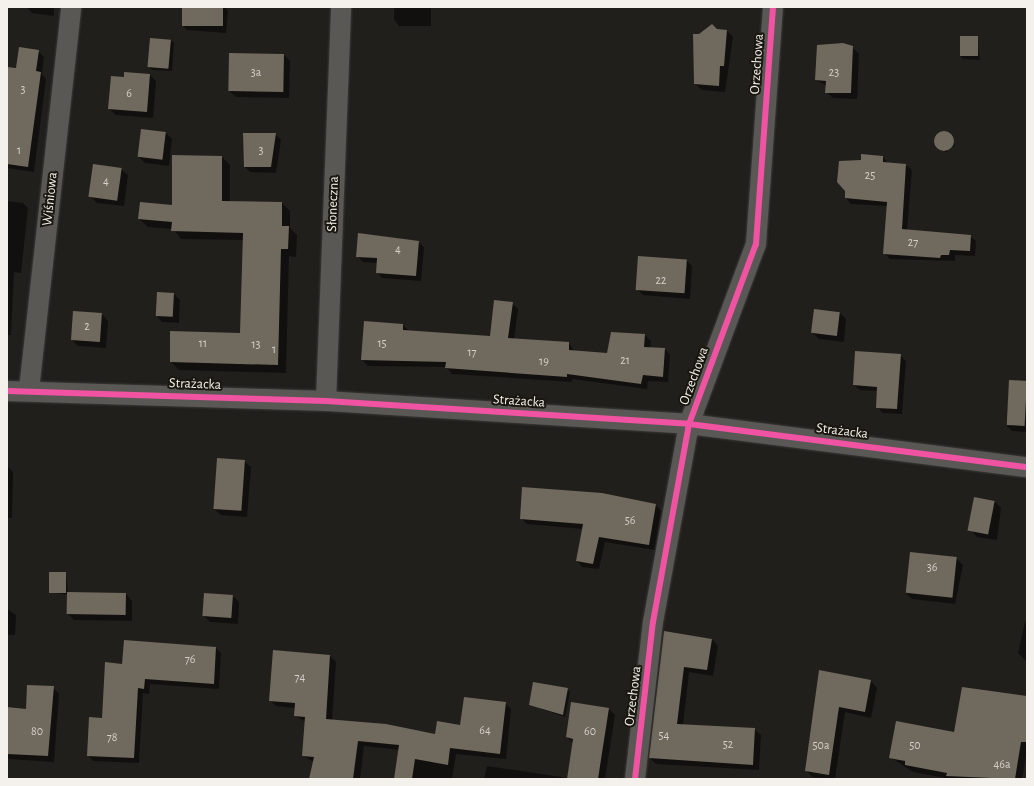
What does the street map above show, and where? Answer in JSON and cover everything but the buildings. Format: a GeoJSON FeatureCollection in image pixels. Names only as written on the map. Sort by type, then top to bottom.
{"type":"FeatureCollection","features":[{"type":"Feature","properties":{"kind":"street","name":"Wiśniowa"},"geometry":{"type":"LineString","coordinates":[[29,390],[71,7]]}},
{"type":"Feature","properties":{"kind":"street","name":"Słoneczna"},"geometry":{"type":"LineString","coordinates":[[326,401],[341,7]]}},
{"type":"Feature","properties":{"kind":"street","name":"Orzechowa"},"geometry":{"type":"LineString","coordinates":[[635,779],[653,622],[689,424],[756,244],[773,7]]}},
{"type":"Feature","properties":{"kind":"street","name":"Strażacka"},"geometry":{"type":"LineString","coordinates":[[7,391],[29,390],[326,401],[689,424],[1027,466]]}},
{"type":"Feature","properties":{"kind":"cycle path"},"geometry":{"type":"LineString","coordinates":[[635,779],[653,622],[689,424],[756,244],[773,7]]}},
{"type":"Feature","properties":{"kind":"cycle path"},"geometry":{"type":"LineString","coordinates":[[7,391],[326,401],[689,424],[1027,467]]}}]}
